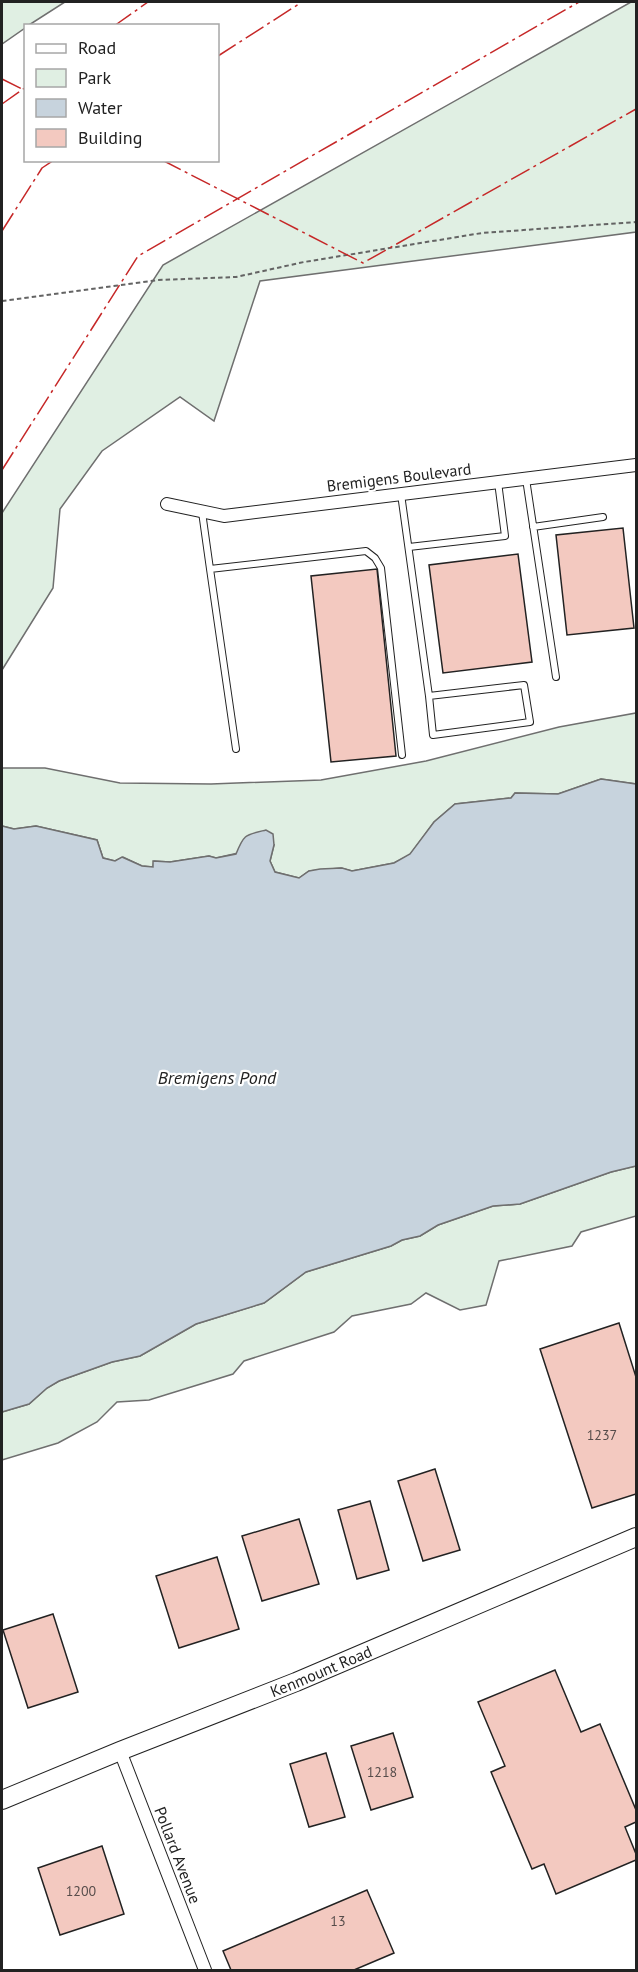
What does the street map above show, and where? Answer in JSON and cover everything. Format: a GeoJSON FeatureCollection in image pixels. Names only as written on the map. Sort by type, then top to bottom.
{"type":"FeatureCollection","features":[{"type":"Feature","properties":{"kind":"main road","name":"Kenmount Road"},"geometry":{"type":"LineString","coordinates":[[2,1800],[296,1682],[636,1537]]}},
{"type":"Feature","properties":{"kind":"street","name":"Bremigens Boulevard"},"geometry":{"type":"LineString","coordinates":[[167,504],[224,516],[636,465]]}},
{"type":"Feature","properties":{"kind":"street","name":"Pollard Avenue"},"geometry":{"type":"LineString","coordinates":[[120,1751],[205,1971]]}},
{"type":"Feature","properties":{"kind":"lane"},"geometry":{"type":"LineString","coordinates":[[526,478],[556,677]]}},
{"type":"Feature","properties":{"kind":"lane"},"geometry":{"type":"LineString","coordinates":[[409,547],[505,536],[498,482]]}},
{"type":"Feature","properties":{"kind":"lane"},"geometry":{"type":"LineString","coordinates":[[401,494],[433,735],[530,722],[524,684],[429,696]]}},
{"type":"Feature","properties":{"kind":"lane"},"geometry":{"type":"LineString","coordinates":[[202,512],[236,749]]}},
{"type":"Feature","properties":{"kind":"lane"},"geometry":{"type":"LineString","coordinates":[[533,527],[603,517]]}},
{"type":"Feature","properties":{"kind":"lane"},"geometry":{"type":"LineString","coordinates":[[210,570],[366,551],[375,558],[381,568],[402,755]]}},
{"type":"Feature","properties":{"kind":"path"},"geometry":{"type":"LineString","coordinates":[[2,301],[158,280],[236,277],[304,262],[482,233],[636,222]]}},
{"type":"Feature","properties":{"kind":"green space"},"geometry":{"type":"Polygon","coordinates":[[[2,2],[65,2],[31,24],[24,24],[24,29],[2,44],[2,2]]]}},
{"type":"Feature","properties":{"kind":"green space"},"geometry":{"type":"Polygon","coordinates":[[[631,2],[636,2],[636,232],[260,281],[214,421],[180,397],[102,451],[60,509],[53,588],[2,670],[2,513],[163,265],[631,2]]]}},
{"type":"Feature","properties":{"kind":"green space"},"geometry":{"type":"Polygon","coordinates":[[[636,713],[636,784],[601,779],[558,794],[515,793],[511,798],[455,804],[434,822],[410,855],[394,863],[352,871],[341,868],[309,871],[299,878],[275,872],[270,861],[274,845],[216,858],[209,856],[170,862],[154,861],[153,867],[142,866],[123,857],[115,861],[103,858],[97,840],[36,826],[14,829],[2,826],[2,768],[45,768],[120,783],[211,784],[321,780],[426,761],[559,727],[636,713]]]}},
{"type":"Feature","properties":{"kind":"green space"},"geometry":{"type":"Polygon","coordinates":[[[636,1166],[636,1216],[581,1232],[572,1246],[499,1261],[486,1305],[460,1310],[426,1293],[411,1304],[352,1316],[334,1332],[244,1361],[233,1374],[149,1400],[117,1402],[97,1422],[58,1443],[2,1460],[2,1412],[29,1404],[59,1381],[112,1362],[140,1356],[196,1324],[264,1303],[306,1272],[420,1236],[438,1225],[493,1206],[520,1204],[611,1172],[636,1166]]]}},
{"type":"Feature","properties":{"kind":"water","name":"Bremigens Pond"},"geometry":{"type":"Polygon","coordinates":[[[601,779],[636,784],[636,1166],[611,1172],[520,1204],[493,1206],[438,1225],[420,1236],[306,1272],[264,1303],[196,1324],[140,1356],[112,1362],[59,1381],[29,1404],[2,1412],[2,826],[14,829],[36,826],[97,840],[103,858],[115,861],[122,857],[142,866],[153,867],[153,861],[170,862],[236,854],[246,836],[266,830],[273,834],[274,845],[270,861],[275,872],[299,878],[309,871],[320,869],[342,868],[352,871],[394,863],[410,854],[434,822],[455,804],[511,798],[515,793],[558,794],[601,779]]]}},
{"type":"Feature","properties":{"kind":"building"},"geometry":{"type":"Polygon","coordinates":[[[623,528],[634,628],[567,635],[556,535],[623,528]]]}},
{"type":"Feature","properties":{"kind":"building"},"geometry":{"type":"Polygon","coordinates":[[[518,554],[532,662],[443,673],[429,565],[518,554]]]}},
{"type":"Feature","properties":{"kind":"building"},"geometry":{"type":"Polygon","coordinates":[[[377,569],[396,756],[331,762],[311,576],[377,569]]]}},
{"type":"Feature","properties":{"kind":"building"},"geometry":{"type":"Polygon","coordinates":[[[619,1323],[636,1377],[636,1494],[592,1508],[540,1349],[619,1323]]]}},
{"type":"Feature","properties":{"kind":"building"},"geometry":{"type":"Polygon","coordinates":[[[435,1469],[460,1550],[423,1561],[398,1481],[435,1469]]]}},
{"type":"Feature","properties":{"kind":"building"},"geometry":{"type":"Polygon","coordinates":[[[370,1501],[389,1570],[357,1579],[338,1510],[370,1501]]]}},
{"type":"Feature","properties":{"kind":"building"},"geometry":{"type":"Polygon","coordinates":[[[299,1519],[319,1584],[262,1601],[242,1536],[299,1519]]]}},
{"type":"Feature","properties":{"kind":"building"},"geometry":{"type":"Polygon","coordinates":[[[217,1557],[239,1629],[179,1648],[156,1576],[217,1557]]]}},
{"type":"Feature","properties":{"kind":"building"},"geometry":{"type":"Polygon","coordinates":[[[53,1614],[78,1692],[28,1708],[3,1630],[53,1614]]]}},
{"type":"Feature","properties":{"kind":"building"},"geometry":{"type":"Polygon","coordinates":[[[555,1670],[581,1732],[600,1724],[636,1810],[636,1822],[625,1827],[636,1854],[636,1860],[556,1894],[544,1864],[532,1869],[491,1772],[505,1766],[478,1702],[555,1670]]]}},
{"type":"Feature","properties":{"kind":"building"},"geometry":{"type":"Polygon","coordinates":[[[393,1733],[413,1797],[371,1810],[351,1746],[393,1733]]]}},
{"type":"Feature","properties":{"kind":"building"},"geometry":{"type":"Polygon","coordinates":[[[326,1753],[345,1817],[309,1827],[290,1764],[326,1753]]]}},
{"type":"Feature","properties":{"kind":"building"},"geometry":{"type":"Polygon","coordinates":[[[102,1846],[124,1914],[60,1935],[38,1868],[102,1846]]]}},
{"type":"Feature","properties":{"kind":"building"},"geometry":{"type":"Polygon","coordinates":[[[367,1890],[394,1953],[354,1970],[231,1970],[223,1951],[367,1890]]]}},
{"type":"Feature","properties":{"kind":"power"},"geometry":{"type":"LineString","coordinates":[[117,24],[148,2]]}},
{"type":"Feature","properties":{"kind":"power"},"geometry":{"type":"LineString","coordinates":[[219,55],[302,2]]}},
{"type":"Feature","properties":{"kind":"power"},"geometry":{"type":"LineString","coordinates":[[2,470],[138,256],[579,2]]}},
{"type":"Feature","properties":{"kind":"power"},"geometry":{"type":"LineString","coordinates":[[2,79],[24,90]]}},
{"type":"Feature","properties":{"kind":"power"},"geometry":{"type":"LineString","coordinates":[[2,104],[24,88]]}},
{"type":"Feature","properties":{"kind":"power"},"geometry":{"type":"LineString","coordinates":[[166,162],[363,263],[636,109]]}},
{"type":"Feature","properties":{"kind":"power"},"geometry":{"type":"LineString","coordinates":[[2,231],[42,168],[51,162]]}}]}
